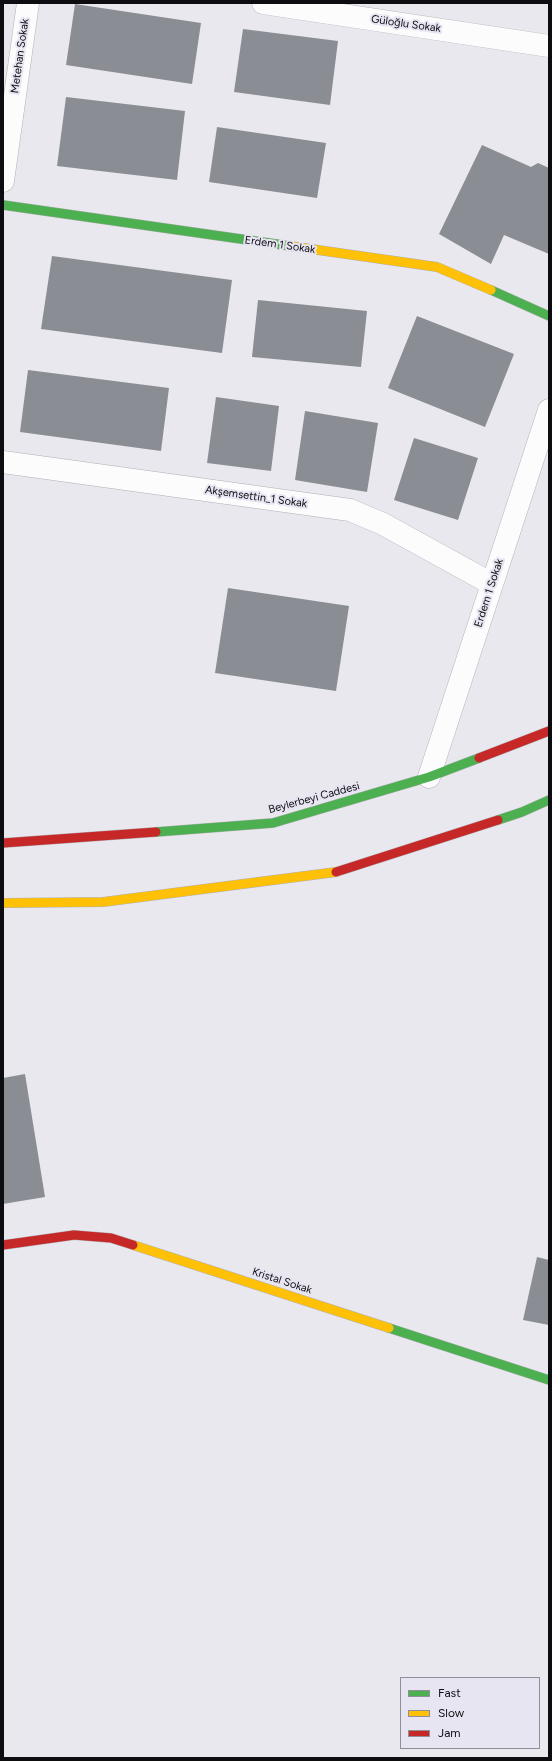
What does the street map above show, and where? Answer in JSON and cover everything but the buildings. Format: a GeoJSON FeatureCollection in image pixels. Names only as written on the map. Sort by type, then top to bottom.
{"type":"FeatureCollection","features":[{"type":"Feature","properties":{"kind":"street","name":"Metehan Sokak"},"geometry":{"type":"LineString","coordinates":[[3,181],[28,3]]}},
{"type":"Feature","properties":{"kind":"street","name":"Güloğlu Sokak"},"geometry":{"type":"LineString","coordinates":[[263,3],[549,46]]}},
{"type":"Feature","properties":{"kind":"street","name":"Erdem 1 Sokak"},"geometry":{"type":"LineString","coordinates":[[3,204],[437,267],[549,316]]}},
{"type":"Feature","properties":{"kind":"street","name":"Erdem 1 Sokak"},"geometry":{"type":"LineString","coordinates":[[429,777],[549,410]]}},
{"type":"Feature","properties":{"kind":"street","name":"Akşemsettin_1 Sokak"},"geometry":{"type":"LineString","coordinates":[[3,462],[350,510],[383,524],[492,584]]}},
{"type":"Feature","properties":{"kind":"street","name":"Beylerbeyi Caddesi"},"geometry":{"type":"LineString","coordinates":[[3,843],[273,823],[429,777],[549,731]]}},
{"type":"Feature","properties":{"kind":"street"},"geometry":{"type":"LineString","coordinates":[[3,903],[103,902],[340,872],[522,812],[549,800]]}},
{"type":"Feature","properties":{"kind":"street","name":"Kristal Sokak"},"geometry":{"type":"LineString","coordinates":[[3,1245],[26,1240],[74,1235],[111,1238],[549,1380]]}},
{"type":"Feature","properties":{"kind":"traffic: fast"},"geometry":{"type":"LineString","coordinates":[[3,205],[290,246]]}},
{"type":"Feature","properties":{"kind":"traffic: fast"},"geometry":{"type":"LineString","coordinates":[[491,290],[549,316]]}},
{"type":"Feature","properties":{"kind":"traffic: fast"},"geometry":{"type":"LineString","coordinates":[[156,832],[273,823],[429,777],[479,758]]}},
{"type":"Feature","properties":{"kind":"traffic: fast"},"geometry":{"type":"LineString","coordinates":[[498,820],[522,812],[549,800]]}},
{"type":"Feature","properties":{"kind":"traffic: fast"},"geometry":{"type":"LineString","coordinates":[[389,1328],[549,1380]]}},
{"type":"Feature","properties":{"kind":"traffic: slow"},"geometry":{"type":"LineString","coordinates":[[290,246],[437,267],[491,290]]}},
{"type":"Feature","properties":{"kind":"traffic: slow"},"geometry":{"type":"LineString","coordinates":[[3,903],[103,902],[336,872]]}},
{"type":"Feature","properties":{"kind":"traffic: slow"},"geometry":{"type":"LineString","coordinates":[[133,1245],[389,1328]]}},
{"type":"Feature","properties":{"kind":"traffic: jam"},"geometry":{"type":"LineString","coordinates":[[479,758],[549,731]]}},
{"type":"Feature","properties":{"kind":"traffic: jam"},"geometry":{"type":"LineString","coordinates":[[336,872],[498,820]]}},
{"type":"Feature","properties":{"kind":"traffic: jam"},"geometry":{"type":"LineString","coordinates":[[3,843],[156,832]]}},
{"type":"Feature","properties":{"kind":"traffic: jam"},"geometry":{"type":"LineString","coordinates":[[3,1245],[74,1235],[111,1238],[133,1245]]}}]}
